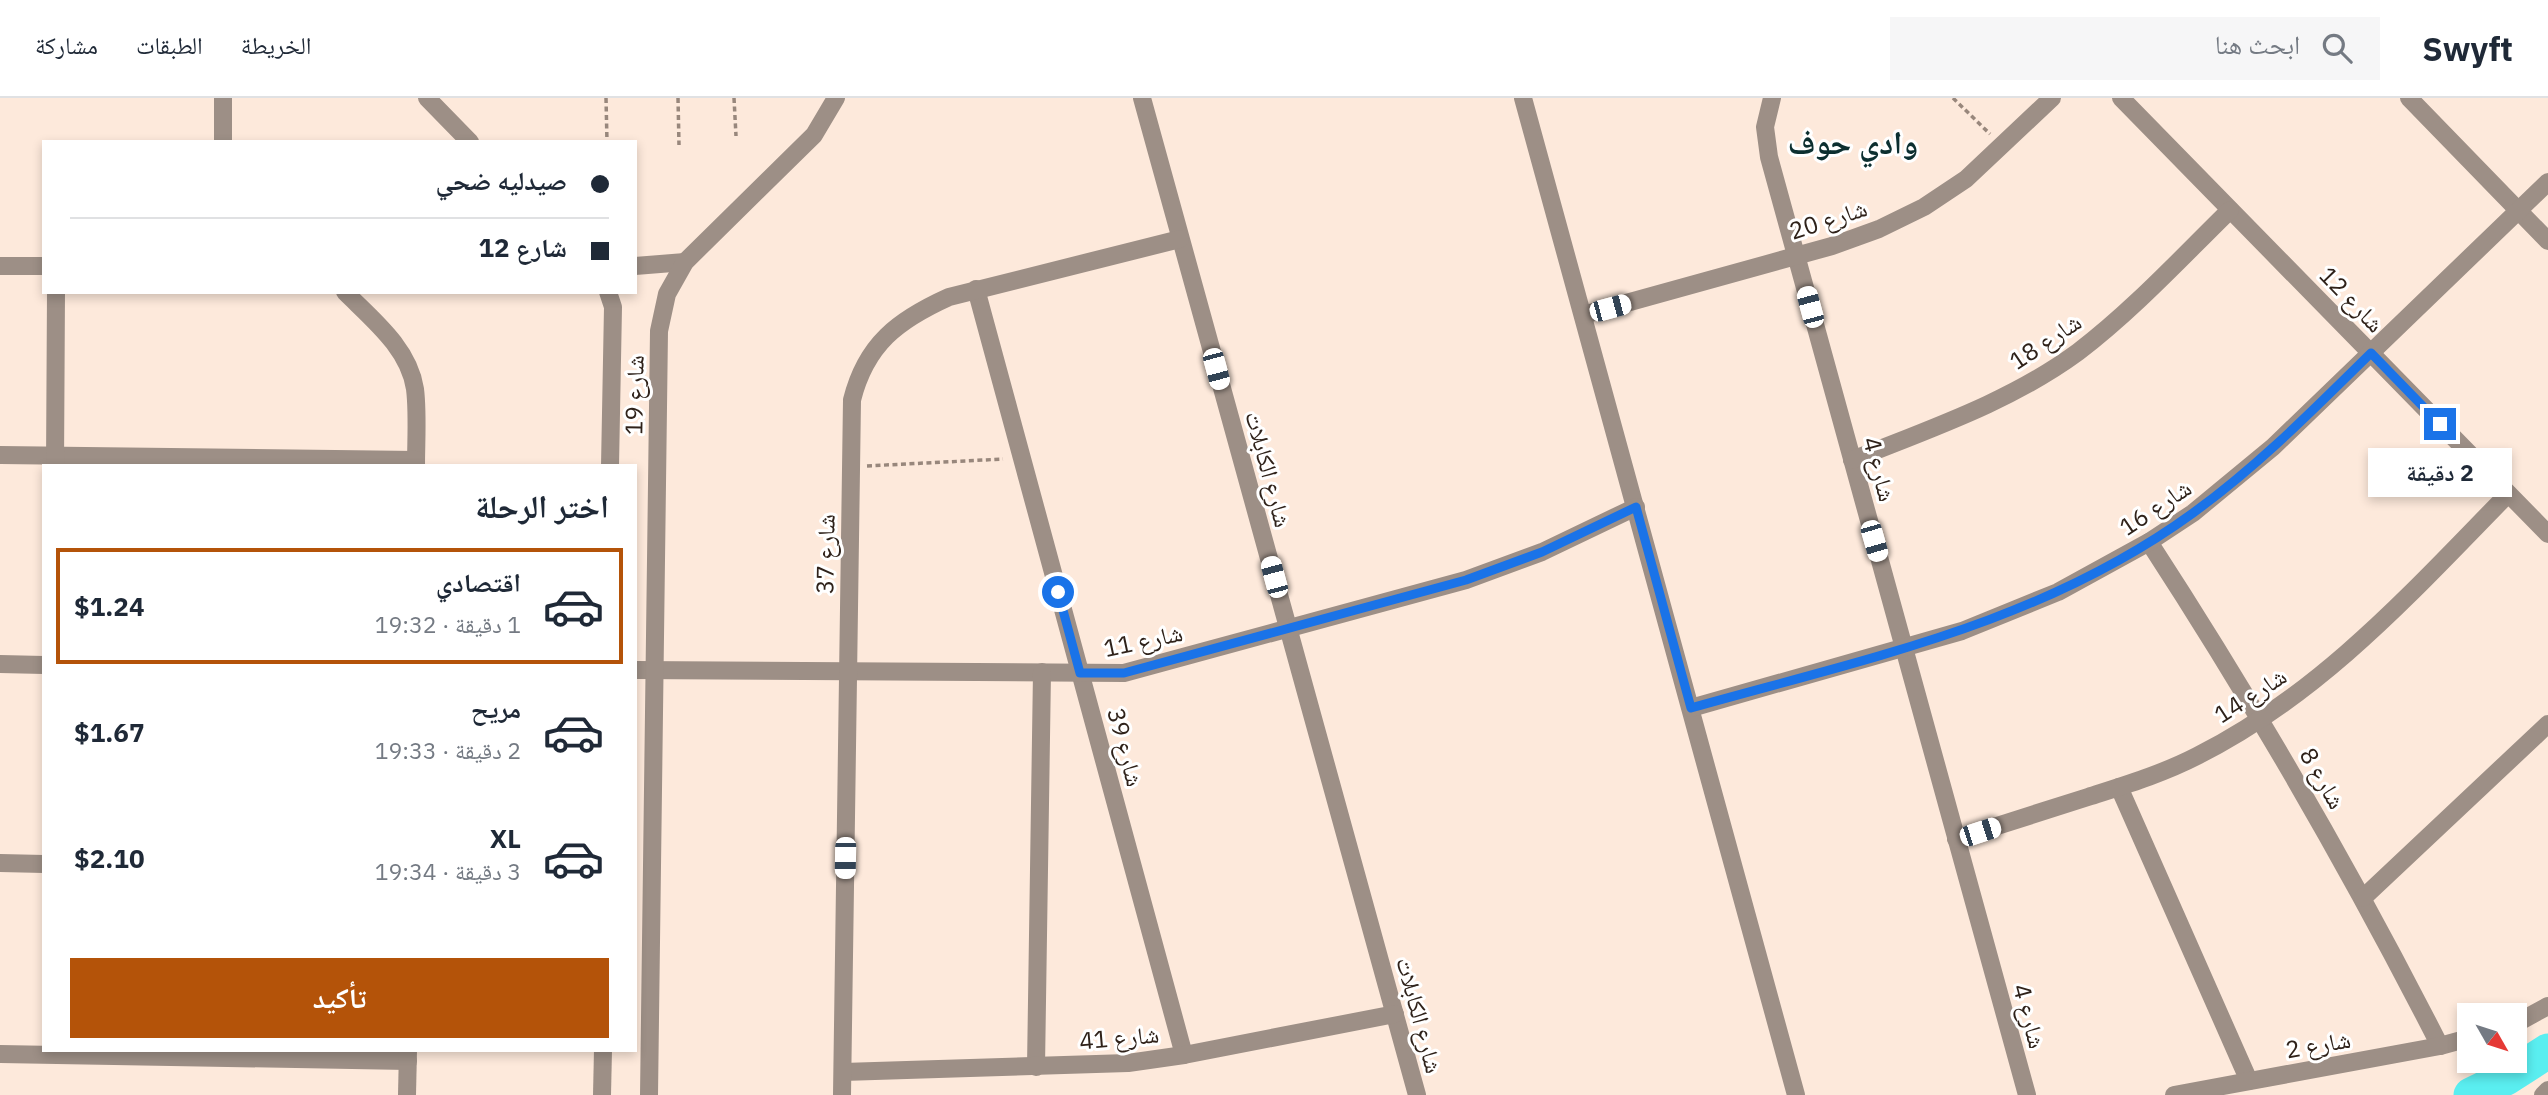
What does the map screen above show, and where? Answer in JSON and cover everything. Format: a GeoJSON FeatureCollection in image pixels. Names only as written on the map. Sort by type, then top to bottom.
{"type":"FeatureCollection","features":[{"type":"Feature","properties":{"kind":"street"},"geometry":{"type":"LineString","coordinates":[[223,98],[223,140]]}},
{"type":"Feature","properties":{"kind":"street"},"geometry":{"type":"LineString","coordinates":[[427,98],[468,140]]}},
{"type":"Feature","properties":{"kind":"street","name":"شارع 19"},"geometry":{"type":"LineString","coordinates":[[649,1095],[659,331],[667,294],[685,262],[814,135],[836,98]]}},
{"type":"Feature","properties":{"kind":"street","name":"شارع الكابلات"},"geometry":{"type":"LineString","coordinates":[[1142,98],[1417,1095]]}},
{"type":"Feature","properties":{"kind":"street"},"geometry":{"type":"LineString","coordinates":[[1523,98],[1796,1095]]}},
{"type":"Feature","properties":{"kind":"street","name":"شارع 4"},"geometry":{"type":"LineString","coordinates":[[1772,98],[1765,127],[1765,142],[2027,1095]]}},
{"type":"Feature","properties":{"kind":"street","name":"شارع 20"},"geometry":{"type":"LineString","coordinates":[[1583,315],[1796,256],[1879,229],[1924,207],[1966,179],[2052,98]]}},
{"type":"Feature","properties":{"kind":"street","name":"شارع 12"},"geometry":{"type":"LineString","coordinates":[[2121,98],[2548,534]]}},
{"type":"Feature","properties":{"kind":"street"},"geometry":{"type":"LineString","coordinates":[[2409,98],[2548,242]]}},
{"type":"Feature","properties":{"kind":"street","name":"شارع 16"},"geometry":{"type":"LineString","coordinates":[[1691,708],[1962,631],[2023,608],[2105,569],[2149,542],[2193,513],[2273,447],[2548,181]]}},
{"type":"Feature","properties":{"kind":"street","name":"شارع 18"},"geometry":{"type":"LineString","coordinates":[[1852,460],[1992,403],[2035,380],[2076,353],[2115,323],[2230,210]]}},
{"type":"Feature","properties":{"kind":"street","name":"شارع 37"},"geometry":{"type":"LineString","coordinates":[[842,1095],[852,400],[858,378],[867,358],[877,345],[901,323],[932,305],[976,289],[1180,239]]}},
{"type":"Feature","properties":{"kind":"street"},"geometry":{"type":"LineString","coordinates":[[637,266],[685,262]]}},
{"type":"Feature","properties":{"kind":"street"},"geometry":{"type":"LineString","coordinates":[[0,266],[42,266]]}},
{"type":"Feature","properties":{"kind":"street","name":"شارع 39"},"geometry":{"type":"LineString","coordinates":[[976,289],[1184,1055]]}},
{"type":"Feature","properties":{"kind":"street"},"geometry":{"type":"LineString","coordinates":[[55,461],[56,294]]}},
{"type":"Feature","properties":{"kind":"street"},"geometry":{"type":"LineString","coordinates":[[0,455],[55,461],[416,463],[415,388],[408,366],[384,331],[347,294]]}},
{"type":"Feature","properties":{"kind":"street","name":"شارع 19"},"geometry":{"type":"LineString","coordinates":[[609,294],[613,307],[610,464]]}},
{"type":"Feature","properties":{"kind":"street","name":"شارع 14"},"geometry":{"type":"LineString","coordinates":[[1956,839],[2160,774],[2198,756],[2261,719],[2305,688],[2370,634],[2508,494]]}},
{"type":"Feature","properties":{"kind":"street","name":"شارع 11"},"geometry":{"type":"LineString","coordinates":[[637,670],[848,669],[1124,673],[1466,580],[1542,552],[1636,507]]}},
{"type":"Feature","properties":{"kind":"street","name":"شارع 8"},"geometry":{"type":"LineString","coordinates":[[2149,542],[2261,719],[2363,898],[2440,1046]]}},
{"type":"Feature","properties":{"kind":"street"},"geometry":{"type":"LineString","coordinates":[[0,664],[42,665]]}},
{"type":"Feature","properties":{"kind":"street"},"geometry":{"type":"LineString","coordinates":[[1037,1067],[1042,672]]}},
{"type":"Feature","properties":{"kind":"street"},"geometry":{"type":"LineString","coordinates":[[2363,898],[2548,724]]}},
{"type":"Feature","properties":{"kind":"street"},"geometry":{"type":"LineString","coordinates":[[2119,787],[2249,1081]]}},
{"type":"Feature","properties":{"kind":"street"},"geometry":{"type":"LineString","coordinates":[[0,863],[42,864]]}},
{"type":"Feature","properties":{"kind":"street"},"geometry":{"type":"LineString","coordinates":[[2527,1017],[2548,1006]]}},
{"type":"Feature","properties":{"kind":"street","name":"شارع 41"},"geometry":{"type":"LineString","coordinates":[[843,1072],[1128,1063],[1184,1055],[1395,1014]]}},
{"type":"Feature","properties":{"kind":"street","name":"شارع 2"},"geometry":{"type":"LineString","coordinates":[[2174,1095],[2457,1041]]}},
{"type":"Feature","properties":{"kind":"street"},"geometry":{"type":"LineString","coordinates":[[0,1054],[51,1052],[408,1055],[407,1095]]}},
{"type":"Feature","properties":{"kind":"street"},"geometry":{"type":"LineString","coordinates":[[602,1095],[603,1052]]}},
{"type":"Feature","properties":{"kind":"street"},"geometry":{"type":"LineString","coordinates":[[2543,1095],[2548,1090]]}},
{"type":"Feature","properties":{"kind":"path"},"geometry":{"type":"LineString","coordinates":[[606,98],[607,140]]}},
{"type":"Feature","properties":{"kind":"path"},"geometry":{"type":"LineString","coordinates":[[678,98],[679,145]]}},
{"type":"Feature","properties":{"kind":"path"},"geometry":{"type":"LineString","coordinates":[[734,98],[736,136]]}},
{"type":"Feature","properties":{"kind":"path"},"geometry":{"type":"LineString","coordinates":[[1954,98],[2001,146]]}},
{"type":"Feature","properties":{"kind":"path"},"geometry":{"type":"LineString","coordinates":[[851,467],[1021,458]]}},
{"type":"Feature","properties":{"kind":"waterway"},"geometry":{"type":"LineString","coordinates":[[2471,1095],[2506,1078],[2548,1051]]}},
{"type":"Feature","properties":{"kind":"district","name":"وادي حوف"},"geometry":{"type":"Point","coordinates":[1853,142]}},
{"type":"Feature","properties":{"kind":"route"},"geometry":{"type":"LineString","coordinates":[[1058,592],[1080,673],[1124,673],[1466,580],[1542,552],[1636,507],[1691,708],[1962,631],[2035,603],[2105,569],[2193,513],[2234,481],[2371,353],[2440,424]]}}]}
